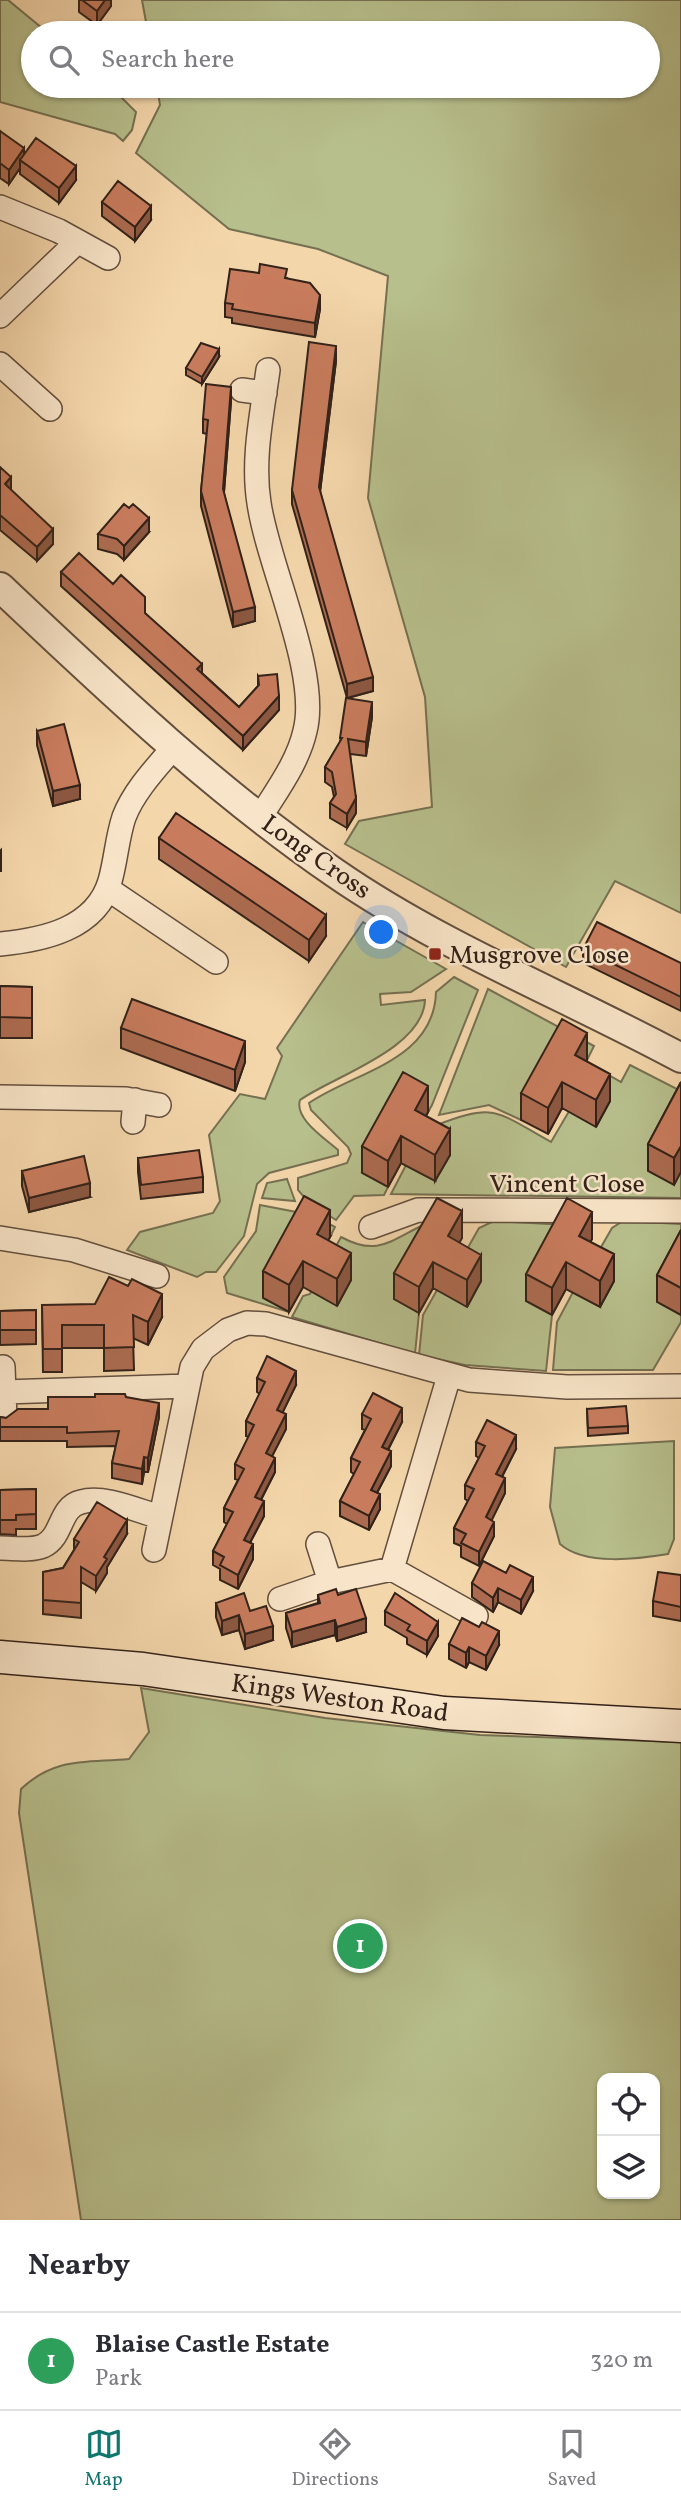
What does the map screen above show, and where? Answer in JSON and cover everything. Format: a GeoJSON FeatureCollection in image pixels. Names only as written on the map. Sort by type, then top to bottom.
{"type":"FeatureCollection","features":[{"type":"Feature","properties":{"kind":"main road","name":"Kings Weston Road"},"geometry":{"type":"LineString","coordinates":[[0,1657],[143,1669],[444,1713],[681,1726]]}},
{"type":"Feature","properties":{"kind":"street"},"geometry":{"type":"LineString","coordinates":[[0,207],[108,258]]}},
{"type":"Feature","properties":{"kind":"street"},"geometry":{"type":"LineString","coordinates":[[0,316],[76,242]]}},
{"type":"Feature","properties":{"kind":"street"},"geometry":{"type":"LineString","coordinates":[[0,364],[50,409]]}},
{"type":"Feature","properties":{"kind":"street"},"geometry":{"type":"LineString","coordinates":[[242,390],[266,381],[256,465],[258,503],[299,653],[309,704],[302,744],[261,816]]}},
{"type":"Feature","properties":{"kind":"street","name":"Long Cross"},"geometry":{"type":"LineString","coordinates":[[0,587],[174,747],[335,873],[421,924],[681,1058]]}},
{"type":"Feature","properties":{"kind":"street"},"geometry":{"type":"LineString","coordinates":[[0,944],[44,938],[72,926],[95,909],[108,889],[121,828],[130,803],[174,747]]}},
{"type":"Feature","properties":{"kind":"street"},"geometry":{"type":"LineString","coordinates":[[108,889],[211,952]]}},
{"type":"Feature","properties":{"kind":"street"},"geometry":{"type":"LineString","coordinates":[[0,1097],[134,1111],[159,1105]]}},
{"type":"Feature","properties":{"kind":"street","name":"Vincent Close"},"geometry":{"type":"LineString","coordinates":[[371,1227],[418,1210],[681,1212]]}},
{"type":"Feature","properties":{"kind":"street"},"geometry":{"type":"LineString","coordinates":[[0,1238],[74,1250],[157,1276]]}},
{"type":"Feature","properties":{"kind":"street"},"geometry":{"type":"LineString","coordinates":[[154,1549],[192,1367],[210,1342],[239,1325],[256,1322],[449,1376],[568,1387],[681,1386]]}},
{"type":"Feature","properties":{"kind":"street"},"geometry":{"type":"LineString","coordinates":[[3,1367],[5,1419]]}},
{"type":"Feature","properties":{"kind":"street"},"geometry":{"type":"LineString","coordinates":[[392,1569],[449,1376]]}},
{"type":"Feature","properties":{"kind":"street"},"geometry":{"type":"LineString","coordinates":[[4,1392],[188,1386]]}},
{"type":"Feature","properties":{"kind":"street"},"geometry":{"type":"LineString","coordinates":[[11,1555],[47,1543],[56,1535],[69,1510],[84,1501],[160,1517]]}},
{"type":"Feature","properties":{"kind":"street"},"geometry":{"type":"LineString","coordinates":[[318,1544],[330,1582]]}},
{"type":"Feature","properties":{"kind":"street"},"geometry":{"type":"LineString","coordinates":[[280,1599],[330,1582],[392,1569],[476,1615]]}},
{"type":"Feature","properties":{"kind":"green space"},"geometry":{"type":"Polygon","coordinates":[[[0,0],[8,0],[33,21],[21,21],[21,98],[122,98],[136,112],[132,130],[123,141],[115,134],[0,102],[0,0]]]}},
{"type":"Feature","properties":{"kind":"green space"},"geometry":{"type":"Polygon","coordinates":[[[142,0],[681,0],[681,913],[615,881],[566,967],[345,844],[359,821],[432,807],[425,697],[368,498],[388,276],[318,249],[229,229],[136,153],[160,105],[159,98],[660,98],[660,21],[146,21],[142,0]]]}},
{"type":"Feature","properties":{"kind":"green space"},"geometry":{"type":"Polygon","coordinates":[[[363,922],[446,969],[411,992],[380,994],[381,1005],[425,1000],[420,1017],[409,1033],[394,1047],[300,1100],[299,1107],[306,1121],[338,1150],[338,1155],[269,1173],[257,1184],[244,1236],[216,1272],[206,1272],[197,1277],[127,1250],[140,1232],[213,1213],[220,1201],[209,1135],[240,1094],[265,1099],[282,1056],[277,1048],[363,922]]]}},
{"type":"Feature","properties":{"kind":"green space"},"geometry":{"type":"Polygon","coordinates":[[[454,977],[478,990],[432,1105],[428,1112],[362,1172],[388,1187],[384,1195],[354,1196],[336,1220],[308,1202],[298,1190],[298,1178],[347,1163],[351,1154],[348,1147],[311,1110],[309,1103],[407,1049],[422,1034],[432,1015],[436,992],[454,977]]]}},
{"type":"Feature","properties":{"kind":"green space"},"geometry":{"type":"Polygon","coordinates":[[[488,989],[594,1046],[587,1060],[563,1046],[521,1120],[489,1105],[439,1115],[488,989]]]}},
{"type":"Feature","properties":{"kind":"green space"},"geometry":{"type":"Polygon","coordinates":[[[630,1065],[681,1091],[681,1198],[391,1194],[406,1165],[436,1181],[434,1126],[471,1114],[495,1113],[551,1142],[595,1067],[621,1082],[630,1065]]]}},
{"type":"Feature","properties":{"kind":"green space"},"geometry":{"type":"Polygon","coordinates":[[[287,1179],[295,1201],[262,1198],[267,1183],[287,1179]]]}},
{"type":"Feature","properties":{"kind":"green space"},"geometry":{"type":"Polygon","coordinates":[[[260,1205],[312,1215],[335,1227],[330,1237],[305,1223],[264,1298],[289,1312],[227,1293],[224,1277],[256,1231],[260,1205]]]}},
{"type":"Feature","properties":{"kind":"green space"},"geometry":{"type":"Polygon","coordinates":[[[494,1221],[567,1225],[526,1301],[552,1315],[546,1371],[465,1365],[419,1355],[423,1315],[437,1290],[457,1267],[479,1228],[494,1221]]]}},
{"type":"Feature","properties":{"kind":"green space"},"geometry":{"type":"Polygon","coordinates":[[[623,1221],[681,1224],[681,1322],[653,1370],[553,1370],[557,1322],[573,1292],[600,1307],[589,1268],[612,1228],[623,1221]]]}},
{"type":"Feature","properties":{"kind":"green space"},"geometry":{"type":"Polygon","coordinates":[[[421,1226],[394,1299],[419,1313],[415,1354],[292,1317],[303,1296],[310,1294],[341,1237],[364,1246],[382,1245],[421,1226]]]}},
{"type":"Feature","properties":{"kind":"green space"},"geometry":{"type":"Polygon","coordinates":[[[674,1441],[674,1539],[668,1554],[627,1559],[597,1558],[583,1556],[560,1544],[550,1507],[555,1448],[674,1441]]]}},
{"type":"Feature","properties":{"kind":"green space"},"geometry":{"type":"Polygon","coordinates":[[[141,1688],[325,1718],[480,1735],[681,1742],[681,2220],[81,2220],[19,1813],[21,1789],[46,1771],[59,1767],[84,1762],[129,1759],[149,1732],[141,1688]]]}},
{"type":"Feature","properties":{"kind":"building"},"geometry":{"type":"Polygon","coordinates":[[[82,0],[105,0],[97,11],[82,0]]]}},
{"type":"Feature","properties":{"kind":"building"},"geometry":{"type":"Polygon","coordinates":[[[0,131],[24,148],[9,170],[0,163],[0,131]]]}},
{"type":"Feature","properties":{"kind":"building"},"geometry":{"type":"Polygon","coordinates":[[[36,138],[76,166],[59,188],[20,160],[36,138]]]}},
{"type":"Feature","properties":{"kind":"building"},"geometry":{"type":"Polygon","coordinates":[[[118,181],[151,206],[135,227],[102,202],[118,181]]]}},
{"type":"Feature","properties":{"kind":"building"},"geometry":{"type":"Polygon","coordinates":[[[260,264],[287,269],[285,278],[310,283],[320,295],[315,323],[232,309],[233,304],[225,303],[230,269],[259,273],[260,264]]]}},
{"type":"Feature","properties":{"kind":"building"},"geometry":{"type":"Polygon","coordinates":[[[309,342],[336,346],[319,487],[373,677],[347,684],[292,490],[309,342]]]}},
{"type":"Feature","properties":{"kind":"building"},"geometry":{"type":"Polygon","coordinates":[[[201,343],[219,349],[202,377],[186,368],[201,343]]]}},
{"type":"Feature","properties":{"kind":"building"},"geometry":{"type":"Polygon","coordinates":[[[206,384],[231,387],[223,489],[255,607],[233,612],[201,491],[208,420],[203,419],[206,384]]]}},
{"type":"Feature","properties":{"kind":"building"},"geometry":{"type":"Polygon","coordinates":[[[0,467],[11,477],[5,484],[53,529],[37,547],[0,515],[0,467]]]}},
{"type":"Feature","properties":{"kind":"building"},"geometry":{"type":"Polygon","coordinates":[[[124,504],[129,508],[133,504],[149,518],[124,546],[117,539],[98,534],[124,504]]]}},
{"type":"Feature","properties":{"kind":"building"},"geometry":{"type":"Polygon","coordinates":[[[79,553],[113,584],[121,575],[145,597],[145,613],[202,664],[197,669],[239,707],[259,685],[258,676],[277,674],[279,696],[243,736],[61,572],[79,553]]]}},
{"type":"Feature","properties":{"kind":"building"},"geometry":{"type":"Polygon","coordinates":[[[346,698],[372,702],[366,742],[348,739],[356,798],[347,814],[330,803],[336,794],[332,772],[325,767],[342,738],[346,698]]]}},
{"type":"Feature","properties":{"kind":"building"},"geometry":{"type":"Polygon","coordinates":[[[64,724],[80,785],[53,791],[37,731],[64,724]]]}},
{"type":"Feature","properties":{"kind":"building"},"geometry":{"type":"Polygon","coordinates":[[[176,813],[326,915],[309,940],[159,838],[176,813]]]}},
{"type":"Feature","properties":{"kind":"building"},"geometry":{"type":"Polygon","coordinates":[[[597,922],[681,963],[681,997],[583,949],[597,922]]]}},
{"type":"Feature","properties":{"kind":"building"},"geometry":{"type":"Polygon","coordinates":[[[0,986],[32,987],[32,1018],[0,1017],[0,986]]]}},
{"type":"Feature","properties":{"kind":"building"},"geometry":{"type":"Polygon","coordinates":[[[132,999],[245,1041],[235,1070],[121,1028],[132,999]]]}},
{"type":"Feature","properties":{"kind":"building"},"geometry":{"type":"Polygon","coordinates":[[[562,1019],[587,1033],[575,1055],[610,1074],[596,1100],[562,1082],[548,1108],[521,1093],[562,1019]]]}},
{"type":"Feature","properties":{"kind":"building"},"geometry":{"type":"Polygon","coordinates":[[[403,1072],[428,1086],[415,1110],[450,1129],[435,1155],[401,1136],[388,1161],[362,1146],[403,1072]]]}},
{"type":"Feature","properties":{"kind":"building"},"geometry":{"type":"Polygon","coordinates":[[[681,1082],[681,1146],[674,1158],[648,1144],[681,1082]]]}},
{"type":"Feature","properties":{"kind":"building"},"geometry":{"type":"Polygon","coordinates":[[[199,1150],[203,1177],[141,1185],[138,1158],[199,1150]]]}},
{"type":"Feature","properties":{"kind":"building"},"geometry":{"type":"Polygon","coordinates":[[[84,1156],[90,1183],[29,1198],[22,1171],[84,1156]]]}},
{"type":"Feature","properties":{"kind":"building"},"geometry":{"type":"Polygon","coordinates":[[[304,1196],[330,1210],[317,1234],[351,1253],[337,1279],[303,1261],[289,1285],[263,1271],[304,1196]]]}},
{"type":"Feature","properties":{"kind":"building"},"geometry":{"type":"Polygon","coordinates":[[[437,1198],[462,1211],[448,1236],[481,1255],[467,1280],[433,1262],[419,1287],[394,1273],[437,1198]]]}},
{"type":"Feature","properties":{"kind":"building"},"geometry":{"type":"Polygon","coordinates":[[[567,1198],[592,1212],[579,1236],[614,1254],[600,1281],[566,1262],[552,1288],[526,1274],[567,1198]]]}},
{"type":"Feature","properties":{"kind":"building"},"geometry":{"type":"Polygon","coordinates":[[[681,1230],[681,1288],[657,1275],[681,1230]]]}},
{"type":"Feature","properties":{"kind":"building"},"geometry":{"type":"Polygon","coordinates":[[[109,1277],[128,1286],[132,1279],[162,1294],[148,1322],[133,1315],[134,1347],[104,1348],[104,1325],[62,1325],[62,1349],[43,1349],[42,1305],[95,1304],[109,1277]]]}},
{"type":"Feature","properties":{"kind":"building"},"geometry":{"type":"Polygon","coordinates":[[[36,1310],[36,1330],[0,1330],[0,1311],[36,1310]]]}},
{"type":"Feature","properties":{"kind":"building"},"geometry":{"type":"Polygon","coordinates":[[[267,1356],[296,1371],[277,1410],[286,1414],[266,1453],[275,1458],[255,1497],[264,1501],[244,1540],[253,1544],[238,1575],[220,1565],[224,1557],[213,1551],[233,1512],[224,1508],[244,1469],[235,1464],[254,1425],[246,1421],[265,1382],[257,1378],[267,1356]]]}},
{"type":"Feature","properties":{"kind":"building"},"geometry":{"type":"Polygon","coordinates":[[[373,1393],[402,1408],[382,1447],[391,1451],[371,1490],[380,1494],[369,1516],[340,1501],[360,1462],[351,1458],[371,1419],[362,1414],[373,1393]]]}},
{"type":"Feature","properties":{"kind":"building"},"geometry":{"type":"Polygon","coordinates":[[[95,1394],[125,1394],[126,1397],[159,1403],[148,1458],[144,1457],[142,1469],[112,1463],[119,1431],[67,1433],[67,1427],[0,1427],[0,1417],[6,1418],[18,1409],[48,1409],[48,1397],[95,1397],[95,1394]]]}},
{"type":"Feature","properties":{"kind":"building"},"geometry":{"type":"Polygon","coordinates":[[[626,1406],[628,1426],[588,1428],[587,1409],[626,1406]]]}},
{"type":"Feature","properties":{"kind":"building"},"geometry":{"type":"Polygon","coordinates":[[[487,1420],[516,1435],[496,1474],[505,1478],[486,1517],[494,1522],[479,1552],[461,1543],[466,1534],[454,1528],[474,1489],[465,1485],[485,1446],[476,1442],[487,1420]]]}},
{"type":"Feature","properties":{"kind":"building"},"geometry":{"type":"Polygon","coordinates":[[[36,1489],[36,1514],[16,1515],[16,1520],[0,1520],[0,1490],[36,1489]]]}},
{"type":"Feature","properties":{"kind":"building"},"geometry":{"type":"Polygon","coordinates":[[[97,1502],[127,1520],[104,1557],[107,1559],[96,1576],[81,1567],[81,1603],[43,1600],[43,1572],[63,1568],[79,1542],[74,1539],[97,1502]]]}},
{"type":"Feature","properties":{"kind":"building"},"geometry":{"type":"Polygon","coordinates":[[[483,1561],[506,1573],[510,1565],[533,1577],[521,1600],[498,1588],[493,1598],[472,1583],[483,1561]]]}},
{"type":"Feature","properties":{"kind":"building"},"geometry":{"type":"Polygon","coordinates":[[[658,1572],[681,1575],[681,1607],[653,1601],[658,1572]]]}},
{"type":"Feature","properties":{"kind":"building"},"geometry":{"type":"Polygon","coordinates":[[[336,1589],[338,1595],[356,1589],[366,1618],[337,1627],[335,1620],[292,1632],[286,1613],[320,1603],[318,1595],[336,1589]]]}},
{"type":"Feature","properties":{"kind":"building"},"geometry":{"type":"Polygon","coordinates":[[[244,1593],[250,1611],[266,1606],[273,1626],[245,1634],[239,1615],[222,1621],[216,1603],[244,1593]]]}},
{"type":"Feature","properties":{"kind":"building"},"geometry":{"type":"Polygon","coordinates":[[[395,1593],[438,1622],[427,1641],[407,1630],[410,1625],[385,1611],[395,1593]]]}},
{"type":"Feature","properties":{"kind":"building"},"geometry":{"type":"Polygon","coordinates":[[[462,1618],[479,1627],[482,1622],[499,1631],[486,1656],[469,1647],[466,1653],[449,1644],[462,1618]]]}},
{"type":"Feature","properties":{"kind":"place","name":"Musgrove Close"},"geometry":{"type":"Point","coordinates":[435,954]}},
{"type":"Feature","properties":{"kind":"place","name":"Blaise Castle Estate"},"geometry":{"type":"Point","coordinates":[360,1946]}}]}
